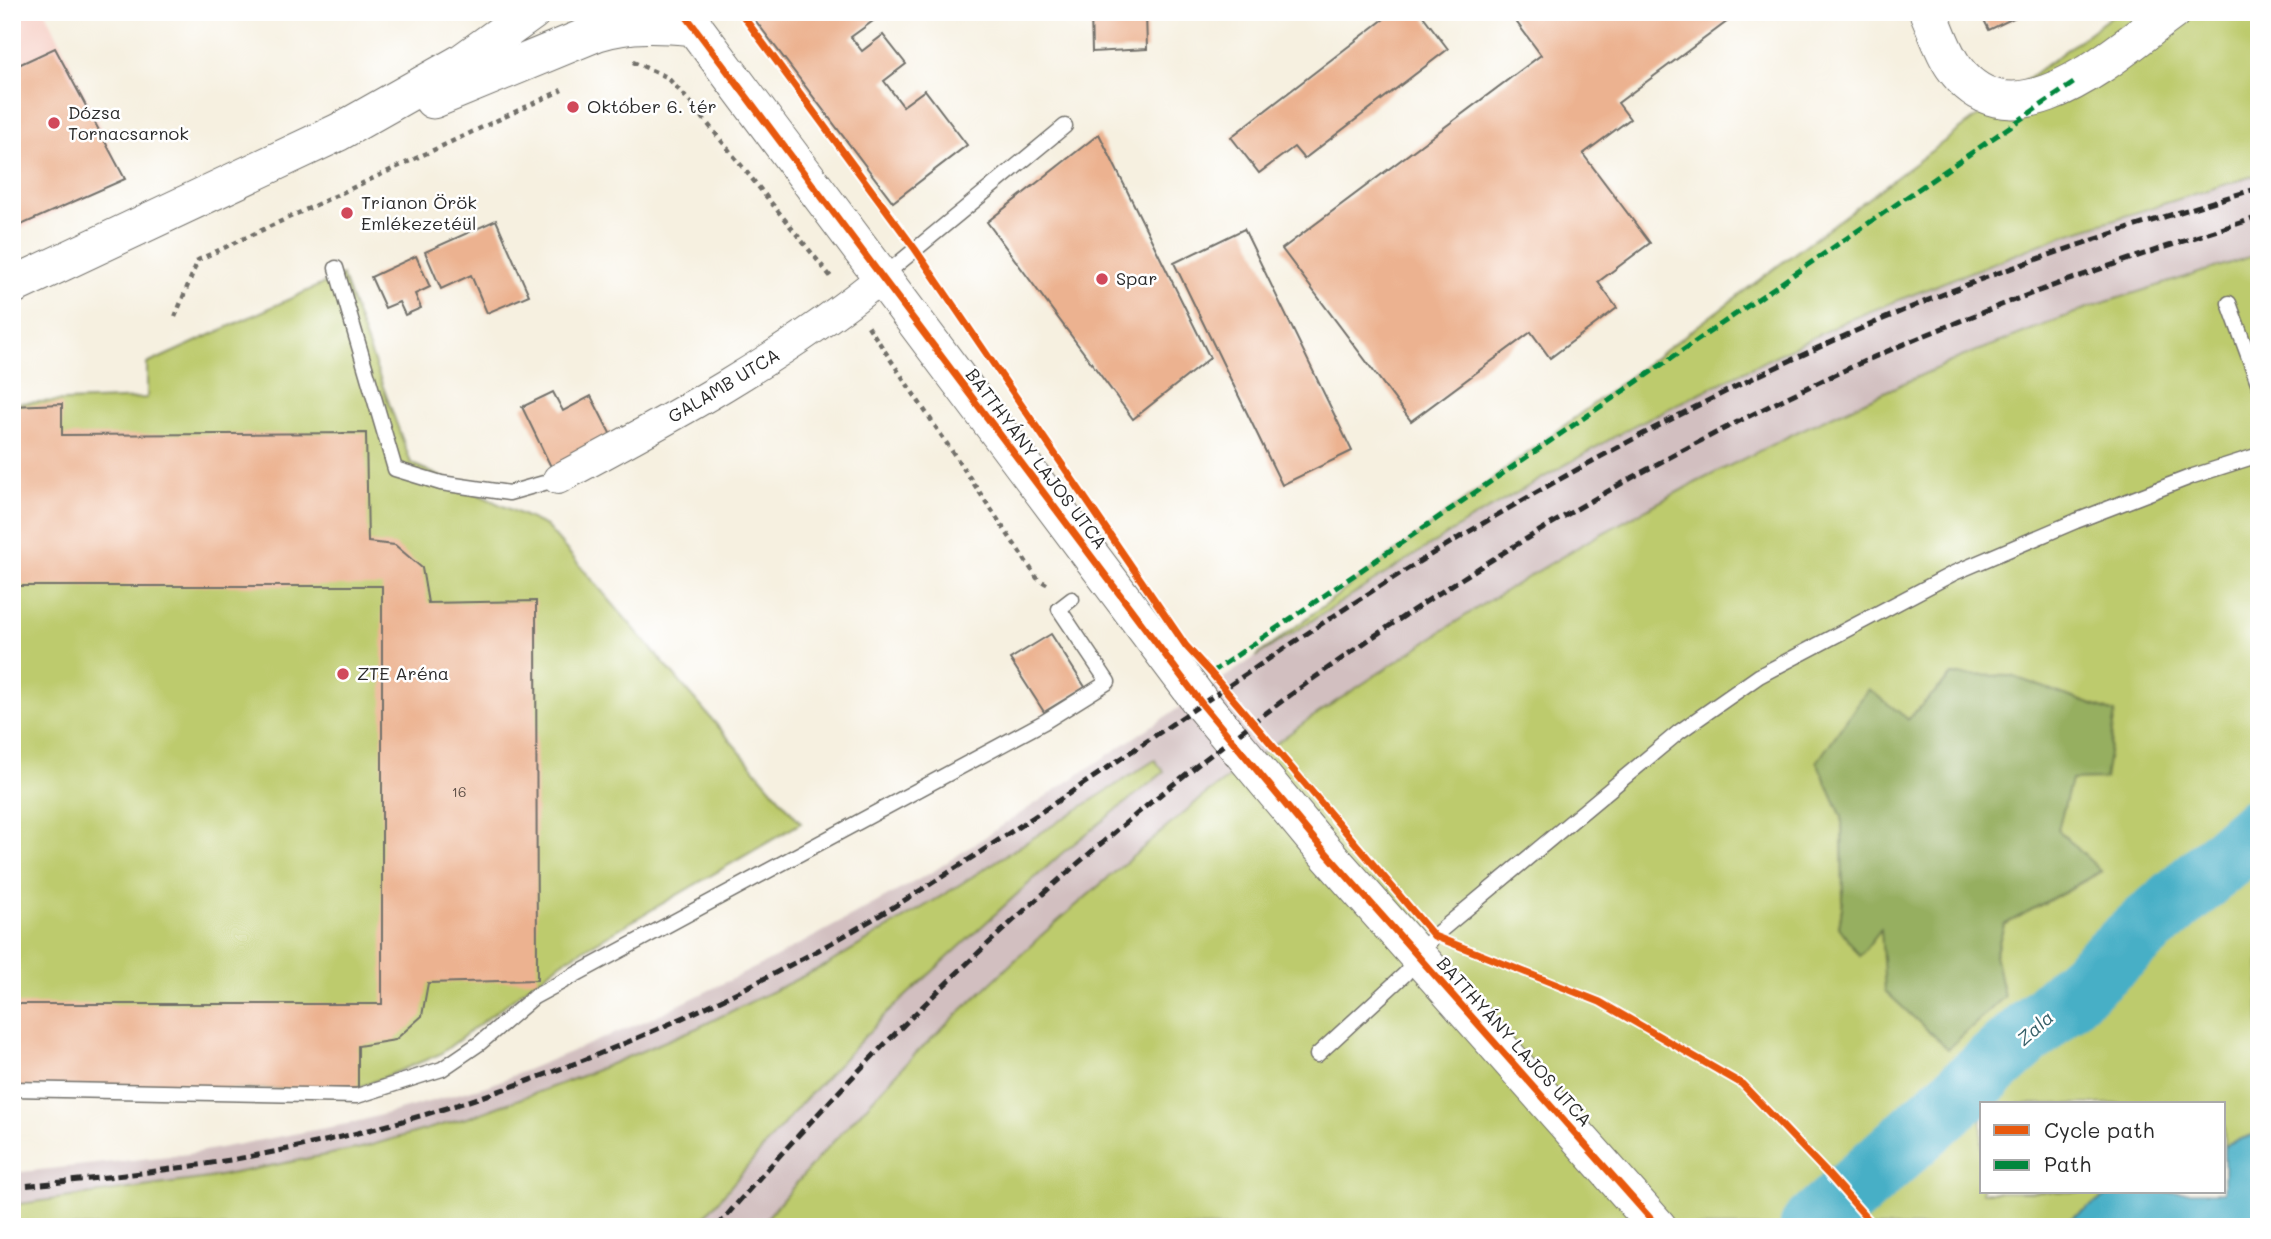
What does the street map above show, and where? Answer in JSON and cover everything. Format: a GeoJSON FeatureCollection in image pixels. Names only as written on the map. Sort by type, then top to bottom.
{"type":"FeatureCollection","features":[{"type":"Feature","properties":{"kind":"street"},"geometry":{"type":"LineString","coordinates":[[12,286],[339,132],[461,63],[532,12]]}},
{"type":"Feature","properties":{"kind":"street"},"geometry":{"type":"LineString","coordinates":[[1928,12],[1952,65],[1964,78],[1981,92],[1998,99],[2020,101],[2045,95],[2075,82],[2172,12]]}},
{"type":"Feature","properties":{"kind":"street"},"geometry":{"type":"LineString","coordinates":[[339,132],[448,95],[597,32],[615,27],[689,20]]}},
{"type":"Feature","properties":{"kind":"street","name":"BATTHYÁNY LAJOS UTCA"},"geometry":{"type":"LineString","coordinates":[[689,20],[1182,680],[1314,839],[1658,1227]]}},
{"type":"Feature","properties":{"kind":"street","name":"GALAMB UTCA"},"geometry":{"type":"LineString","coordinates":[[558,479],[756,369],[881,278]]}},
{"type":"Feature","properties":{"kind":"lane"},"geometry":{"type":"LineString","coordinates":[[881,278],[1065,126]]}},
{"type":"Feature","properties":{"kind":"lane"},"geometry":{"type":"LineString","coordinates":[[337,268],[395,469],[441,483],[509,493],[558,479]]}},
{"type":"Feature","properties":{"kind":"lane"},"geometry":{"type":"LineString","coordinates":[[2229,303],[2259,385]]}},
{"type":"Feature","properties":{"kind":"lane"},"geometry":{"type":"LineString","coordinates":[[1317,1055],[1405,974],[1434,936],[1679,732],[1759,676],[1954,573],[2089,516],[2193,476],[2259,455]]}},
{"type":"Feature","properties":{"kind":"lane"},"geometry":{"type":"LineString","coordinates":[[12,1089],[357,1096],[442,1069],[480,1043],[534,998],[1032,729],[1108,682],[1059,608],[1072,599]]}},
{"type":"Feature","properties":{"kind":"path"},"geometry":{"type":"LineString","coordinates":[[627,59],[667,77],[691,103],[851,302]]}},
{"type":"Feature","properties":{"kind":"path"},"geometry":{"type":"LineString","coordinates":[[175,317],[198,260],[564,89]]}},
{"type":"Feature","properties":{"kind":"shaded area","name":"Dózsa Tornacsarnok"},"geometry":{"type":"Polygon","coordinates":[[[12,12],[46,12],[125,179],[12,233],[12,12]]]}},
{"type":"Feature","properties":{"kind":"shaded area"},"geometry":{"type":"Polygon","coordinates":[[[2259,174],[2259,254],[2090,307],[1959,358],[1801,430],[1687,487],[1588,541],[1480,606],[1308,720],[1202,797],[1044,933],[912,1057],[818,1158],[759,1227],[696,1227],[799,1106],[884,1016],[1061,854],[1164,772],[1155,760],[945,894],[826,965],[697,1028],[582,1076],[470,1117],[361,1148],[209,1178],[12,1205],[12,1173],[188,1154],[352,1123],[490,1085],[650,1019],[771,960],[934,871],[1255,657],[1468,521],[1635,425],[1848,320],[2064,235],[2259,174]]]}},
{"type":"Feature","properties":{"kind":"green space"},"geometry":{"type":"Polygon","coordinates":[[[2117,12],[2259,12],[2259,174],[2064,235],[1848,320],[1635,425],[1468,521],[1255,657],[2117,12]]]}},
{"type":"Feature","properties":{"kind":"green space"},"geometry":{"type":"Polygon","coordinates":[[[2259,254],[2259,1133],[2226,1144],[2226,1102],[1980,1102],[1980,1194],[2110,1194],[2057,1227],[759,1227],[818,1158],[912,1057],[1044,933],[1202,797],[1308,720],[1480,606],[1588,541],[1687,487],[1801,430],[1959,358],[2090,307],[2259,254]],[[1952,675],[1908,719],[1842,817],[1843,901],[1839,927],[1881,928],[2004,997],[1995,955],[2004,925],[2101,872],[2058,830],[2071,780],[1952,675]]]}},
{"type":"Feature","properties":{"kind":"green space","name":"ZTE Aréna"},"geometry":{"type":"Polygon","coordinates":[[[342,275],[411,463],[546,526],[801,823],[562,962],[440,1054],[358,1088],[12,1091],[12,403],[147,398],[147,364],[342,275]]]}},
{"type":"Feature","properties":{"kind":"green space"},"geometry":{"type":"Polygon","coordinates":[[[1952,675],[2012,676],[2115,713],[2105,779],[2071,780],[2058,830],[2101,871],[2004,925],[1995,955],[2004,997],[1948,1049],[1885,991],[1881,929],[1860,956],[1839,927],[1843,901],[1842,817],[1817,762],[1868,689],[1908,719],[1952,675]]]}},
{"type":"Feature","properties":{"kind":"green space"},"geometry":{"type":"Polygon","coordinates":[[[1155,760],[1164,772],[1061,854],[884,1016],[799,1106],[696,1227],[12,1227],[12,1205],[209,1178],[361,1148],[470,1117],[582,1076],[697,1028],[826,965],[945,894],[1155,760]]]}},
{"type":"Feature","properties":{"kind":"water"},"geometry":{"type":"Polygon","coordinates":[[[2259,1133],[2259,1227],[2057,1227],[2110,1194],[2226,1194],[2226,1144],[2259,1133]]]}},
{"type":"Feature","properties":{"kind":"building"},"geometry":{"type":"Polygon","coordinates":[[[749,12],[867,12],[873,21],[851,37],[862,51],[883,35],[906,64],[884,81],[903,106],[925,90],[967,145],[893,202],[749,12]]]}},
{"type":"Feature","properties":{"kind":"building"},"geometry":{"type":"Polygon","coordinates":[[[1091,12],[1146,12],[1147,49],[1092,52],[1091,12]]]}},
{"type":"Feature","properties":{"kind":"building"},"geometry":{"type":"Polygon","coordinates":[[[1393,12],[1420,12],[1448,49],[1304,159],[1294,147],[1259,173],[1231,137],[1393,12]]]}},
{"type":"Feature","properties":{"kind":"building"},"geometry":{"type":"Polygon","coordinates":[[[1509,12],[1740,12],[1618,103],[1630,119],[1583,154],[1650,243],[1598,282],[1617,308],[1550,358],[1531,332],[1411,421],[1282,249],[1541,55],[1509,12]]]}},
{"type":"Feature","properties":{"kind":"building"},"geometry":{"type":"Polygon","coordinates":[[[1980,12],[2021,12],[2022,14],[1989,30],[1980,12]]]}},
{"type":"Feature","properties":{"kind":"building","name":"Dózsa Tornacsarnok"},"geometry":{"type":"Polygon","coordinates":[[[55,48],[125,179],[12,229],[12,68],[55,48]]]}},
{"type":"Feature","properties":{"kind":"building"},"geometry":{"type":"Polygon","coordinates":[[[1099,134],[1210,358],[1133,419],[987,222],[1099,134]]]}},
{"type":"Feature","properties":{"kind":"building"},"geometry":{"type":"Polygon","coordinates":[[[496,220],[529,295],[487,313],[471,275],[441,289],[425,252],[496,220]]]}},
{"type":"Feature","properties":{"kind":"building"},"geometry":{"type":"Polygon","coordinates":[[[1244,229],[1352,451],[1282,485],[1174,263],[1244,229]]]}},
{"type":"Feature","properties":{"kind":"building"},"geometry":{"type":"Polygon","coordinates":[[[416,256],[430,287],[415,294],[421,308],[405,315],[399,302],[385,308],[371,277],[416,256]]]}},
{"type":"Feature","properties":{"kind":"building"},"geometry":{"type":"Polygon","coordinates":[[[553,392],[563,411],[591,396],[614,441],[553,471],[522,407],[553,392]]]}},
{"type":"Feature","properties":{"kind":"building","name":"ZTE Aréna"},"geometry":{"type":"Polygon","coordinates":[[[62,404],[62,435],[366,433],[368,542],[395,545],[422,568],[428,603],[536,601],[537,980],[428,983],[422,1016],[395,1040],[358,1046],[358,1088],[12,1090],[12,1004],[382,1004],[382,586],[12,586],[12,406],[62,404]]]}},
{"type":"Feature","properties":{"kind":"building"},"geometry":{"type":"Polygon","coordinates":[[[1051,634],[1085,687],[1044,712],[1010,659],[1051,634]]]}},
{"type":"Feature","properties":{"kind":"waterway","name":"Zala"},"geometry":{"type":"LineString","coordinates":[[1812,1227],[2259,829]]}},
{"type":"Feature","properties":{"kind":"railway"},"geometry":{"type":"LineString","coordinates":[[12,1187],[218,1162],[325,1141],[479,1098],[628,1042],[772,974],[891,909],[1406,570],[1525,499],[1656,427],[1791,360],[1928,300],[2063,250],[2259,188]]}},
{"type":"Feature","properties":{"kind":"railway"},"geometry":{"type":"LineString","coordinates":[[717,1227],[830,1101],[940,989],[1056,882],[1177,782],[1302,687],[1432,598],[1566,515],[1703,439],[1845,370],[2049,287],[2259,217]]}},
{"type":"Feature","properties":{"kind":"marked path"},"geometry":{"type":"LineString","coordinates":[[1211,673],[2075,82]]}},
{"type":"Feature","properties":{"kind":"cycle path"},"geometry":{"type":"LineString","coordinates":[[683,12],[1202,704],[1314,839],[1658,1227]]}},
{"type":"Feature","properties":{"kind":"cycle path"},"geometry":{"type":"LineString","coordinates":[[740,12],[915,249],[1186,646],[1434,936],[1600,1002],[1742,1084],[1875,1227]]}},
{"type":"Feature","properties":{"kind":"place","name":"Október 6. tér"},"geometry":{"type":"Point","coordinates":[573,107]}},
{"type":"Feature","properties":{"kind":"place","name":"Dózsa Tornacsarnok"},"geometry":{"type":"Point","coordinates":[54,123]}},
{"type":"Feature","properties":{"kind":"place","name":"Trianon Örök Emlékezetéül"},"geometry":{"type":"Point","coordinates":[347,213]}},
{"type":"Feature","properties":{"kind":"place","name":"Spar"},"geometry":{"type":"Point","coordinates":[1102,279]}},
{"type":"Feature","properties":{"kind":"place","name":"ZTE Aréna"},"geometry":{"type":"Point","coordinates":[343,674]}}]}
